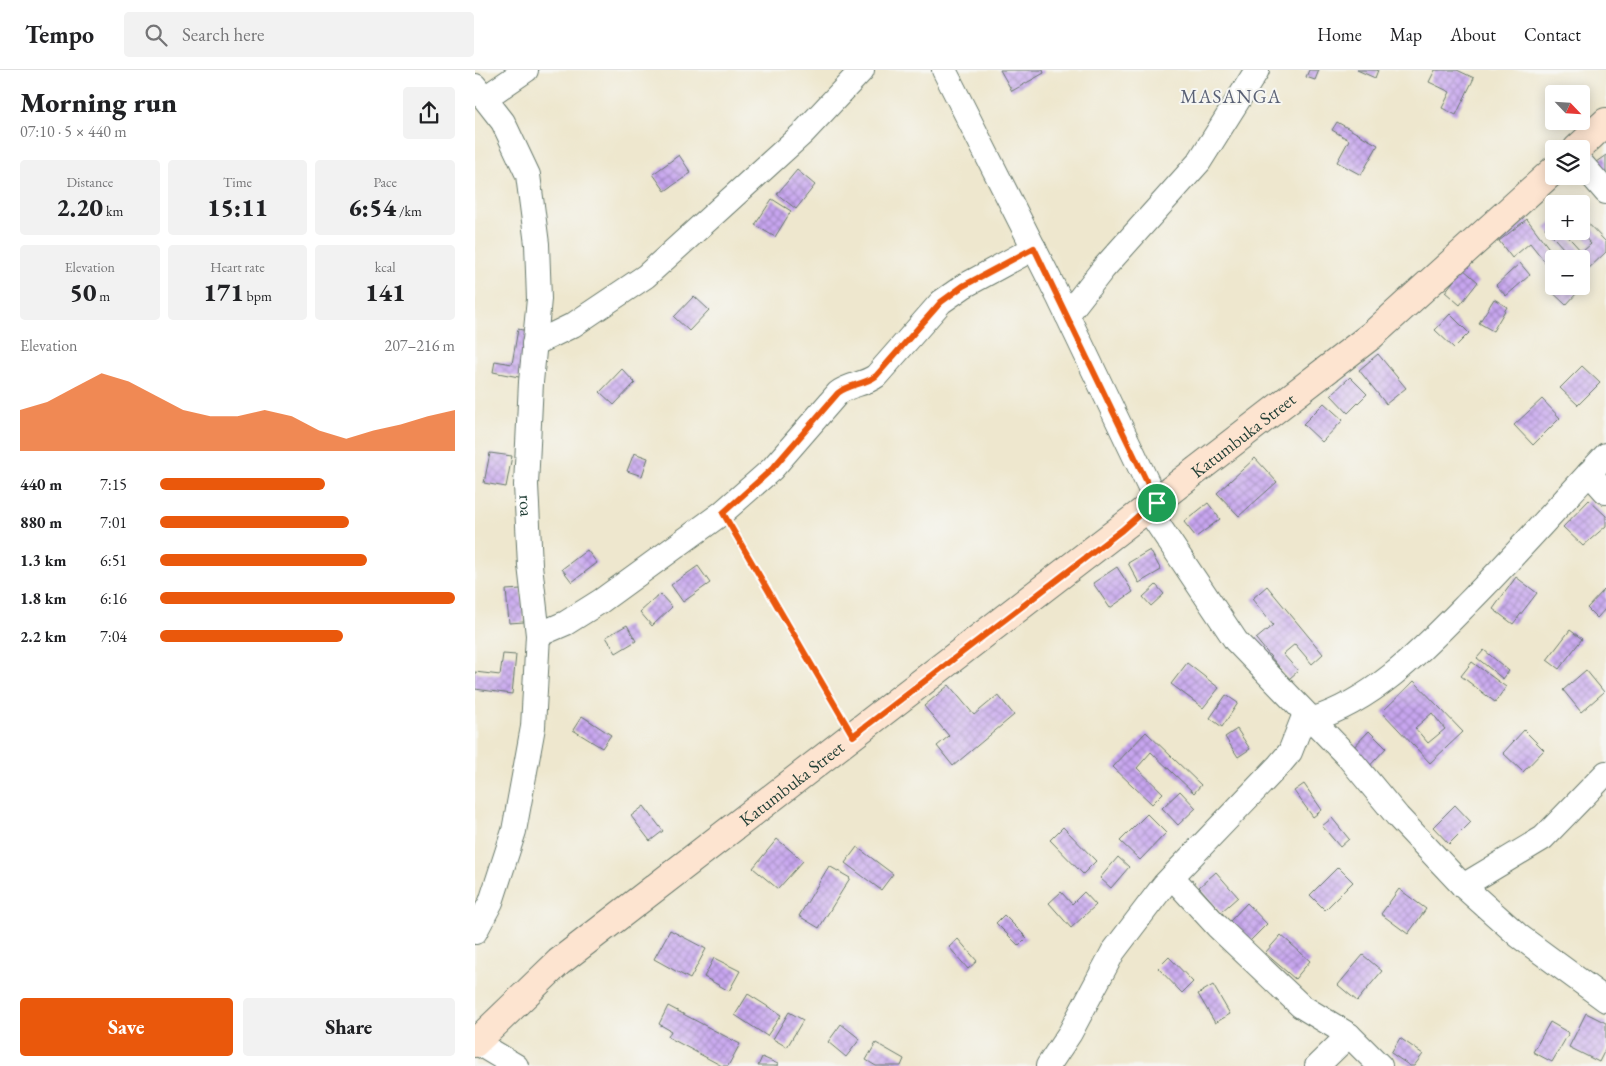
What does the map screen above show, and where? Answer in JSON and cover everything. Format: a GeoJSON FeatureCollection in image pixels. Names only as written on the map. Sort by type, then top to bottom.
{"type":"FeatureCollection","features":[{"type":"Feature","properties":{"kind":"main road"},"geometry":{"type":"LineString","coordinates":[[1587,140],[1606,122]]}},
{"type":"Feature","properties":{"kind":"main road","name":"Katumbuka Street"},"geometry":{"type":"LineString","coordinates":[[475,1042],[559,962],[1114,536],[1372,335],[1545,178]]}},
{"type":"Feature","properties":{"kind":"street"},"geometry":{"type":"LineString","coordinates":[[480,92],[526,70]]}},
{"type":"Feature","properties":{"kind":"street"},"geometry":{"type":"LineString","coordinates":[[535,344],[573,325],[646,276],[802,134],[862,70]]}},
{"type":"Feature","properties":{"kind":"street"},"geometry":{"type":"LineString","coordinates":[[944,70],[1067,315],[1152,506],[1236,641],[1349,758],[1398,816],[1463,886],[1519,936],[1606,1000]]}},
{"type":"Feature","properties":{"kind":"street"},"geometry":{"type":"LineString","coordinates":[[1067,315],[1103,269],[1199,162],[1257,70]]}},
{"type":"Feature","properties":{"kind":"street","name":"roa"},"geometry":{"type":"LineString","coordinates":[[475,932],[491,902],[514,831],[533,727],[538,634],[530,565],[526,485],[539,299],[537,244],[528,175],[503,122],[480,92]]}},
{"type":"Feature","properties":{"kind":"street"},"geometry":{"type":"LineString","coordinates":[[1590,173],[1606,192]]}},
{"type":"Feature","properties":{"kind":"street"},"geometry":{"type":"LineString","coordinates":[[538,634],[566,623],[723,513],[772,469],[838,393],[849,386],[863,383],[876,376],[941,302],[963,286],[1034,248]]}},
{"type":"Feature","properties":{"kind":"street"},"geometry":{"type":"LineString","coordinates":[[1308,717],[1333,713],[1392,676],[1440,632],[1520,550],[1606,455]]}},
{"type":"Feature","properties":{"kind":"street"},"geometry":{"type":"LineString","coordinates":[[1589,473],[1606,492]]}},
{"type":"Feature","properties":{"kind":"street"},"geometry":{"type":"LineString","coordinates":[[1048,1066],[1070,1033],[1113,952],[1171,878],[1279,766],[1290,752],[1308,717]]}},
{"type":"Feature","properties":{"kind":"street"},"geometry":{"type":"LineString","coordinates":[[1463,886],[1543,838],[1606,773]]}},
{"type":"Feature","properties":{"kind":"street"},"geometry":{"type":"LineString","coordinates":[[1171,878],[1217,926],[1301,1006],[1349,1034],[1380,1066]]}},
{"type":"Feature","properties":{"kind":"street"},"geometry":{"type":"LineString","coordinates":[[1317,1066],[1349,1034]]}},
{"type":"Feature","properties":{"kind":"street"},"geometry":{"type":"LineString","coordinates":[[475,1042],[516,1066]]}},
{"type":"Feature","properties":{"kind":"path"},"geometry":{"type":"LineString","coordinates":[[723,513],[853,736]]}},
{"type":"Feature","properties":{"kind":"building"},"geometry":{"type":"Polygon","coordinates":[[[1000,70],[1043,70],[1044,73],[1012,91],[1000,70]]]}},
{"type":"Feature","properties":{"kind":"building"},"geometry":{"type":"Polygon","coordinates":[[[1309,70],[1319,70],[1315,80],[1306,77],[1309,70]]]}},
{"type":"Feature","properties":{"kind":"building"},"geometry":{"type":"Polygon","coordinates":[[[1357,70],[1378,70],[1375,78],[1357,70]]]}},
{"type":"Feature","properties":{"kind":"building"},"geometry":{"type":"Polygon","coordinates":[[[1435,70],[1457,70],[1474,78],[1456,115],[1442,108],[1450,92],[1429,82],[1435,70]]]}},
{"type":"Feature","properties":{"kind":"building"},"geometry":{"type":"Polygon","coordinates":[[[1337,122],[1378,145],[1361,175],[1337,162],[1349,140],[1332,130],[1337,122]]]}},
{"type":"Feature","properties":{"kind":"building"},"geometry":{"type":"Polygon","coordinates":[[[679,155],[691,173],[665,191],[653,174],[679,155]]]}},
{"type":"Feature","properties":{"kind":"building"},"geometry":{"type":"Polygon","coordinates":[[[1606,155],[1606,175],[1596,162],[1606,155]]]}},
{"type":"Feature","properties":{"kind":"building"},"geometry":{"type":"Polygon","coordinates":[[[797,170],[815,185],[796,209],[777,194],[797,170]]]}},
{"type":"Feature","properties":{"kind":"building"},"geometry":{"type":"Polygon","coordinates":[[[772,199],[791,211],[775,237],[755,225],[772,199]]]}},
{"type":"Feature","properties":{"kind":"building"},"geometry":{"type":"Polygon","coordinates":[[[1527,219],[1550,250],[1545,250],[1545,262],[1530,243],[1512,258],[1499,241],[1527,219]]]}},
{"type":"Feature","properties":{"kind":"building"},"geometry":{"type":"Polygon","coordinates":[[[1590,225],[1606,242],[1606,252],[1590,267],[1590,250],[1584,250],[1591,244],[1587,240],[1590,240],[1590,225]]]}},
{"type":"Feature","properties":{"kind":"building"},"geometry":{"type":"Polygon","coordinates":[[[1556,240],[1571,240],[1580,250],[1565,250],[1556,240]]]}},
{"type":"Feature","properties":{"kind":"building"},"geometry":{"type":"Polygon","coordinates":[[[1520,263],[1530,275],[1506,296],[1496,285],[1520,263]]]}},
{"type":"Feature","properties":{"kind":"building"},"geometry":{"type":"Polygon","coordinates":[[[1463,269],[1478,282],[1460,305],[1445,292],[1463,269]]]}},
{"type":"Feature","properties":{"kind":"building"},"geometry":{"type":"Polygon","coordinates":[[[1555,295],[1575,295],[1566,305],[1555,295]]]}},
{"type":"Feature","properties":{"kind":"building"},"geometry":{"type":"Polygon","coordinates":[[[694,296],[709,310],[689,331],[674,317],[694,296]]]}},
{"type":"Feature","properties":{"kind":"building"},"geometry":{"type":"Polygon","coordinates":[[[1494,299],[1507,307],[1493,331],[1479,323],[1494,299]]]}},
{"type":"Feature","properties":{"kind":"building"},"geometry":{"type":"Polygon","coordinates":[[[1450,314],[1469,333],[1454,348],[1435,330],[1450,314]]]}},
{"type":"Feature","properties":{"kind":"building"},"geometry":{"type":"Polygon","coordinates":[[[518,329],[532,332],[524,378],[493,372],[495,361],[512,364],[518,329]]]}},
{"type":"Feature","properties":{"kind":"building"},"geometry":{"type":"Polygon","coordinates":[[[1378,354],[1406,388],[1386,404],[1359,370],[1378,354]]]}},
{"type":"Feature","properties":{"kind":"building"},"geometry":{"type":"Polygon","coordinates":[[[1582,366],[1600,383],[1578,405],[1560,388],[1582,366]]]}},
{"type":"Feature","properties":{"kind":"building"},"geometry":{"type":"Polygon","coordinates":[[[622,369],[635,383],[614,405],[600,392],[622,369]]]}},
{"type":"Feature","properties":{"kind":"building"},"geometry":{"type":"Polygon","coordinates":[[[1350,377],[1367,394],[1348,413],[1331,395],[1350,377]]]}},
{"type":"Feature","properties":{"kind":"building"},"geometry":{"type":"Polygon","coordinates":[[[1542,399],[1560,418],[1533,445],[1514,425],[1542,399]]]}},
{"type":"Feature","properties":{"kind":"building"},"geometry":{"type":"Polygon","coordinates":[[[1324,403],[1343,420],[1322,442],[1303,424],[1324,403]]]}},
{"type":"Feature","properties":{"kind":"building"},"geometry":{"type":"Polygon","coordinates":[[[490,453],[512,456],[506,487],[484,483],[490,453]]]}},
{"type":"Feature","properties":{"kind":"building"},"geometry":{"type":"Polygon","coordinates":[[[634,453],[648,458],[642,476],[627,471],[634,453]]]}},
{"type":"Feature","properties":{"kind":"building"},"geometry":{"type":"Polygon","coordinates":[[[1255,458],[1277,482],[1239,516],[1217,493],[1255,458]]]}},
{"type":"Feature","properties":{"kind":"building"},"geometry":{"type":"Polygon","coordinates":[[[1589,500],[1606,516],[1606,526],[1583,546],[1563,527],[1589,500]]]}},
{"type":"Feature","properties":{"kind":"building"},"geometry":{"type":"Polygon","coordinates":[[[1208,503],[1220,519],[1196,537],[1184,522],[1208,503]]]}},
{"type":"Feature","properties":{"kind":"building"},"geometry":{"type":"Polygon","coordinates":[[[587,550],[597,563],[572,582],[562,569],[587,550]]]}},
{"type":"Feature","properties":{"kind":"building"},"geometry":{"type":"Polygon","coordinates":[[[1150,550],[1161,570],[1139,583],[1128,563],[1150,550]]]}},
{"type":"Feature","properties":{"kind":"building"},"geometry":{"type":"Polygon","coordinates":[[[698,566],[710,583],[683,602],[671,585],[698,566]]]}},
{"type":"Feature","properties":{"kind":"building"},"geometry":{"type":"Polygon","coordinates":[[[1117,567],[1133,592],[1110,608],[1093,583],[1117,567]]]}},
{"type":"Feature","properties":{"kind":"building"},"geometry":{"type":"Polygon","coordinates":[[[1516,577],[1537,593],[1513,624],[1493,609],[1516,577]]]}},
{"type":"Feature","properties":{"kind":"building"},"geometry":{"type":"Polygon","coordinates":[[[1156,585],[1164,594],[1151,606],[1143,597],[1156,585]]]}},
{"type":"Feature","properties":{"kind":"building"},"geometry":{"type":"Polygon","coordinates":[[[1267,586],[1323,654],[1312,664],[1295,644],[1283,654],[1298,671],[1289,679],[1256,639],[1273,625],[1252,599],[1267,586]]]}},
{"type":"Feature","properties":{"kind":"building"},"geometry":{"type":"Polygon","coordinates":[[[521,589],[524,622],[509,623],[506,590],[521,589]]]}},
{"type":"Feature","properties":{"kind":"building"},"geometry":{"type":"Polygon","coordinates":[[[1604,590],[1606,592],[1606,608],[1597,618],[1587,608],[1604,590]]]}},
{"type":"Feature","properties":{"kind":"building"},"geometry":{"type":"Polygon","coordinates":[[[660,594],[672,607],[652,626],[640,612],[660,594]]]}},
{"type":"Feature","properties":{"kind":"building"},"geometry":{"type":"Polygon","coordinates":[[[627,625],[636,641],[616,653],[606,637],[627,625]]]}},
{"type":"Feature","properties":{"kind":"building"},"geometry":{"type":"Polygon","coordinates":[[[1570,630],[1582,639],[1559,669],[1547,660],[1570,630]]]}},
{"type":"Feature","properties":{"kind":"building"},"geometry":{"type":"Polygon","coordinates":[[[1484,650],[1509,671],[1503,679],[1477,658],[1484,650]]]}},
{"type":"Feature","properties":{"kind":"building"},"geometry":{"type":"Polygon","coordinates":[[[503,654],[516,655],[512,694],[475,689],[475,672],[500,675],[503,654]]]}},
{"type":"Feature","properties":{"kind":"building"},"geometry":{"type":"Polygon","coordinates":[[[1472,662],[1506,687],[1495,702],[1461,676],[1472,662]]]}},
{"type":"Feature","properties":{"kind":"building"},"geometry":{"type":"Polygon","coordinates":[[[1187,663],[1219,688],[1203,708],[1171,684],[1187,663]]]}},
{"type":"Feature","properties":{"kind":"building"},"geometry":{"type":"Polygon","coordinates":[[[1586,670],[1604,692],[1581,712],[1563,690],[1586,670]]]}},
{"type":"Feature","properties":{"kind":"building"},"geometry":{"type":"Polygon","coordinates":[[[1414,681],[1463,732],[1430,763],[1382,712],[1414,681]],[[1432,713],[1415,728],[1428,743],[1445,729],[1432,713]]]}},
{"type":"Feature","properties":{"kind":"building"},"geometry":{"type":"Polygon","coordinates":[[[949,685],[974,715],[998,695],[1014,715],[953,766],[937,746],[949,736],[924,706],[949,685]]]}},
{"type":"Feature","properties":{"kind":"building"},"geometry":{"type":"Polygon","coordinates":[[[1226,695],[1238,703],[1222,727],[1210,718],[1226,695]]]}},
{"type":"Feature","properties":{"kind":"building"},"geometry":{"type":"Polygon","coordinates":[[[582,716],[611,735],[602,748],[573,730],[582,716]]]}},
{"type":"Feature","properties":{"kind":"building"},"geometry":{"type":"Polygon","coordinates":[[[1237,729],[1250,749],[1238,757],[1225,737],[1237,729]]]}},
{"type":"Feature","properties":{"kind":"building"},"geometry":{"type":"Polygon","coordinates":[[[1524,730],[1544,750],[1523,772],[1503,753],[1524,730]]]}},
{"type":"Feature","properties":{"kind":"building"},"geometry":{"type":"Polygon","coordinates":[[[1369,731],[1386,748],[1366,770],[1348,753],[1369,731]]]}},
{"type":"Feature","properties":{"kind":"building"},"geometry":{"type":"Polygon","coordinates":[[[1146,732],[1201,785],[1194,793],[1151,752],[1137,768],[1163,793],[1152,804],[1113,767],[1146,732]]]}},
{"type":"Feature","properties":{"kind":"building"},"geometry":{"type":"Polygon","coordinates":[[[1304,784],[1322,810],[1313,817],[1294,791],[1304,784]]]}},
{"type":"Feature","properties":{"kind":"building"},"geometry":{"type":"Polygon","coordinates":[[[1180,791],[1196,808],[1178,825],[1162,808],[1180,791]]]}},
{"type":"Feature","properties":{"kind":"building"},"geometry":{"type":"Polygon","coordinates":[[[1455,805],[1471,822],[1449,844],[1433,827],[1455,805]]]}},
{"type":"Feature","properties":{"kind":"building"},"geometry":{"type":"Polygon","coordinates":[[[644,806],[663,831],[650,841],[631,816],[644,806]]]}},
{"type":"Feature","properties":{"kind":"building"},"geometry":{"type":"Polygon","coordinates":[[[1147,814],[1166,833],[1140,860],[1120,841],[1147,814]]]}},
{"type":"Feature","properties":{"kind":"building"},"geometry":{"type":"Polygon","coordinates":[[[1332,818],[1349,839],[1340,847],[1322,826],[1332,818]]]}},
{"type":"Feature","properties":{"kind":"building"},"geometry":{"type":"Polygon","coordinates":[[[1063,827],[1096,861],[1083,874],[1050,840],[1063,827]]]}},
{"type":"Feature","properties":{"kind":"building"},"geometry":{"type":"Polygon","coordinates":[[[777,839],[803,861],[778,889],[753,868],[777,839]]]}},
{"type":"Feature","properties":{"kind":"building"},"geometry":{"type":"Polygon","coordinates":[[[857,847],[893,874],[881,890],[845,863],[857,847]]]}},
{"type":"Feature","properties":{"kind":"building"},"geometry":{"type":"Polygon","coordinates":[[[1118,857],[1129,867],[1111,888],[1100,878],[1118,857]]]}},
{"type":"Feature","properties":{"kind":"building"},"geometry":{"type":"Polygon","coordinates":[[[829,866],[850,878],[819,928],[799,916],[829,866]]]}},
{"type":"Feature","properties":{"kind":"building"},"geometry":{"type":"Polygon","coordinates":[[[1338,867],[1353,882],[1325,910],[1310,895],[1338,867]]]}},
{"type":"Feature","properties":{"kind":"building"},"geometry":{"type":"Polygon","coordinates":[[[1216,872],[1238,897],[1221,912],[1199,887],[1216,872]]]}},
{"type":"Feature","properties":{"kind":"building"},"geometry":{"type":"Polygon","coordinates":[[[1399,889],[1426,909],[1408,934],[1381,914],[1399,889]]]}},
{"type":"Feature","properties":{"kind":"building"},"geometry":{"type":"Polygon","coordinates":[[[1061,892],[1072,904],[1084,892],[1096,905],[1071,928],[1049,903],[1061,892]]]}},
{"type":"Feature","properties":{"kind":"building"},"geometry":{"type":"Polygon","coordinates":[[[1247,903],[1267,924],[1250,941],[1230,921],[1247,903]]]}},
{"type":"Feature","properties":{"kind":"building"},"geometry":{"type":"Polygon","coordinates":[[[1004,915],[1027,938],[1019,946],[996,923],[1004,915]]]}},
{"type":"Feature","properties":{"kind":"building"},"geometry":{"type":"Polygon","coordinates":[[[670,930],[706,949],[690,979],[654,959],[670,930]]]}},
{"type":"Feature","properties":{"kind":"building"},"geometry":{"type":"Polygon","coordinates":[[[1281,935],[1310,961],[1295,979],[1265,953],[1281,935]]]}},
{"type":"Feature","properties":{"kind":"building"},"geometry":{"type":"Polygon","coordinates":[[[958,939],[977,961],[968,969],[949,947],[958,939]]]}},
{"type":"Feature","properties":{"kind":"building"},"geometry":{"type":"Polygon","coordinates":[[[1363,955],[1382,971],[1357,1001],[1338,985],[1363,955]]]}},
{"type":"Feature","properties":{"kind":"building"},"geometry":{"type":"Polygon","coordinates":[[[1169,957],[1193,982],[1182,993],[1158,968],[1169,957]]]}},
{"type":"Feature","properties":{"kind":"building"},"geometry":{"type":"Polygon","coordinates":[[[714,958],[740,971],[729,991],[704,977],[714,958]]]}},
{"type":"Feature","properties":{"kind":"building"},"geometry":{"type":"Polygon","coordinates":[[[1213,985],[1230,1014],[1215,1023],[1198,994],[1213,985]]]}},
{"type":"Feature","properties":{"kind":"building"},"geometry":{"type":"Polygon","coordinates":[[[748,994],[781,1015],[767,1036],[735,1015],[748,994]]]}},
{"type":"Feature","properties":{"kind":"building"},"geometry":{"type":"Polygon","coordinates":[[[668,1006],[740,1044],[728,1066],[722,1066],[668,1037],[671,1031],[659,1024],[668,1006]]]}},
{"type":"Feature","properties":{"kind":"building"},"geometry":{"type":"Polygon","coordinates":[[[789,1012],[803,1020],[787,1047],[773,1039],[789,1012]]]}},
{"type":"Feature","properties":{"kind":"building"},"geometry":{"type":"Polygon","coordinates":[[[1586,1013],[1606,1023],[1606,1048],[1599,1062],[1569,1047],[1586,1013]]]}},
{"type":"Feature","properties":{"kind":"building"},"geometry":{"type":"Polygon","coordinates":[[[1550,1022],[1569,1033],[1552,1062],[1533,1052],[1550,1022]]]}},
{"type":"Feature","properties":{"kind":"building"},"geometry":{"type":"Polygon","coordinates":[[[841,1024],[860,1039],[846,1057],[828,1042],[841,1024]]]}},
{"type":"Feature","properties":{"kind":"building"},"geometry":{"type":"Polygon","coordinates":[[[1400,1038],[1423,1054],[1414,1066],[1410,1066],[1391,1053],[1400,1038]]]}},
{"type":"Feature","properties":{"kind":"building"},"geometry":{"type":"Polygon","coordinates":[[[876,1043],[904,1059],[901,1066],[876,1066],[866,1060],[876,1043]]]}},
{"type":"Feature","properties":{"kind":"building"},"geometry":{"type":"Polygon","coordinates":[[[762,1057],[778,1064],[777,1066],[758,1066],[762,1057]]]}},
{"type":"Feature","properties":{"kind":"district","name":"MASANGA"},"geometry":{"type":"Point","coordinates":[1231,96]}},
{"type":"Feature","properties":{"kind":"route"},"geometry":{"type":"LineString","coordinates":[[1034,248],[1157,503],[1147,508],[1122,530],[853,736],[723,513],[772,469],[838,393],[844,388],[871,380],[876,376],[941,302],[963,286],[1034,248]]}}]}
